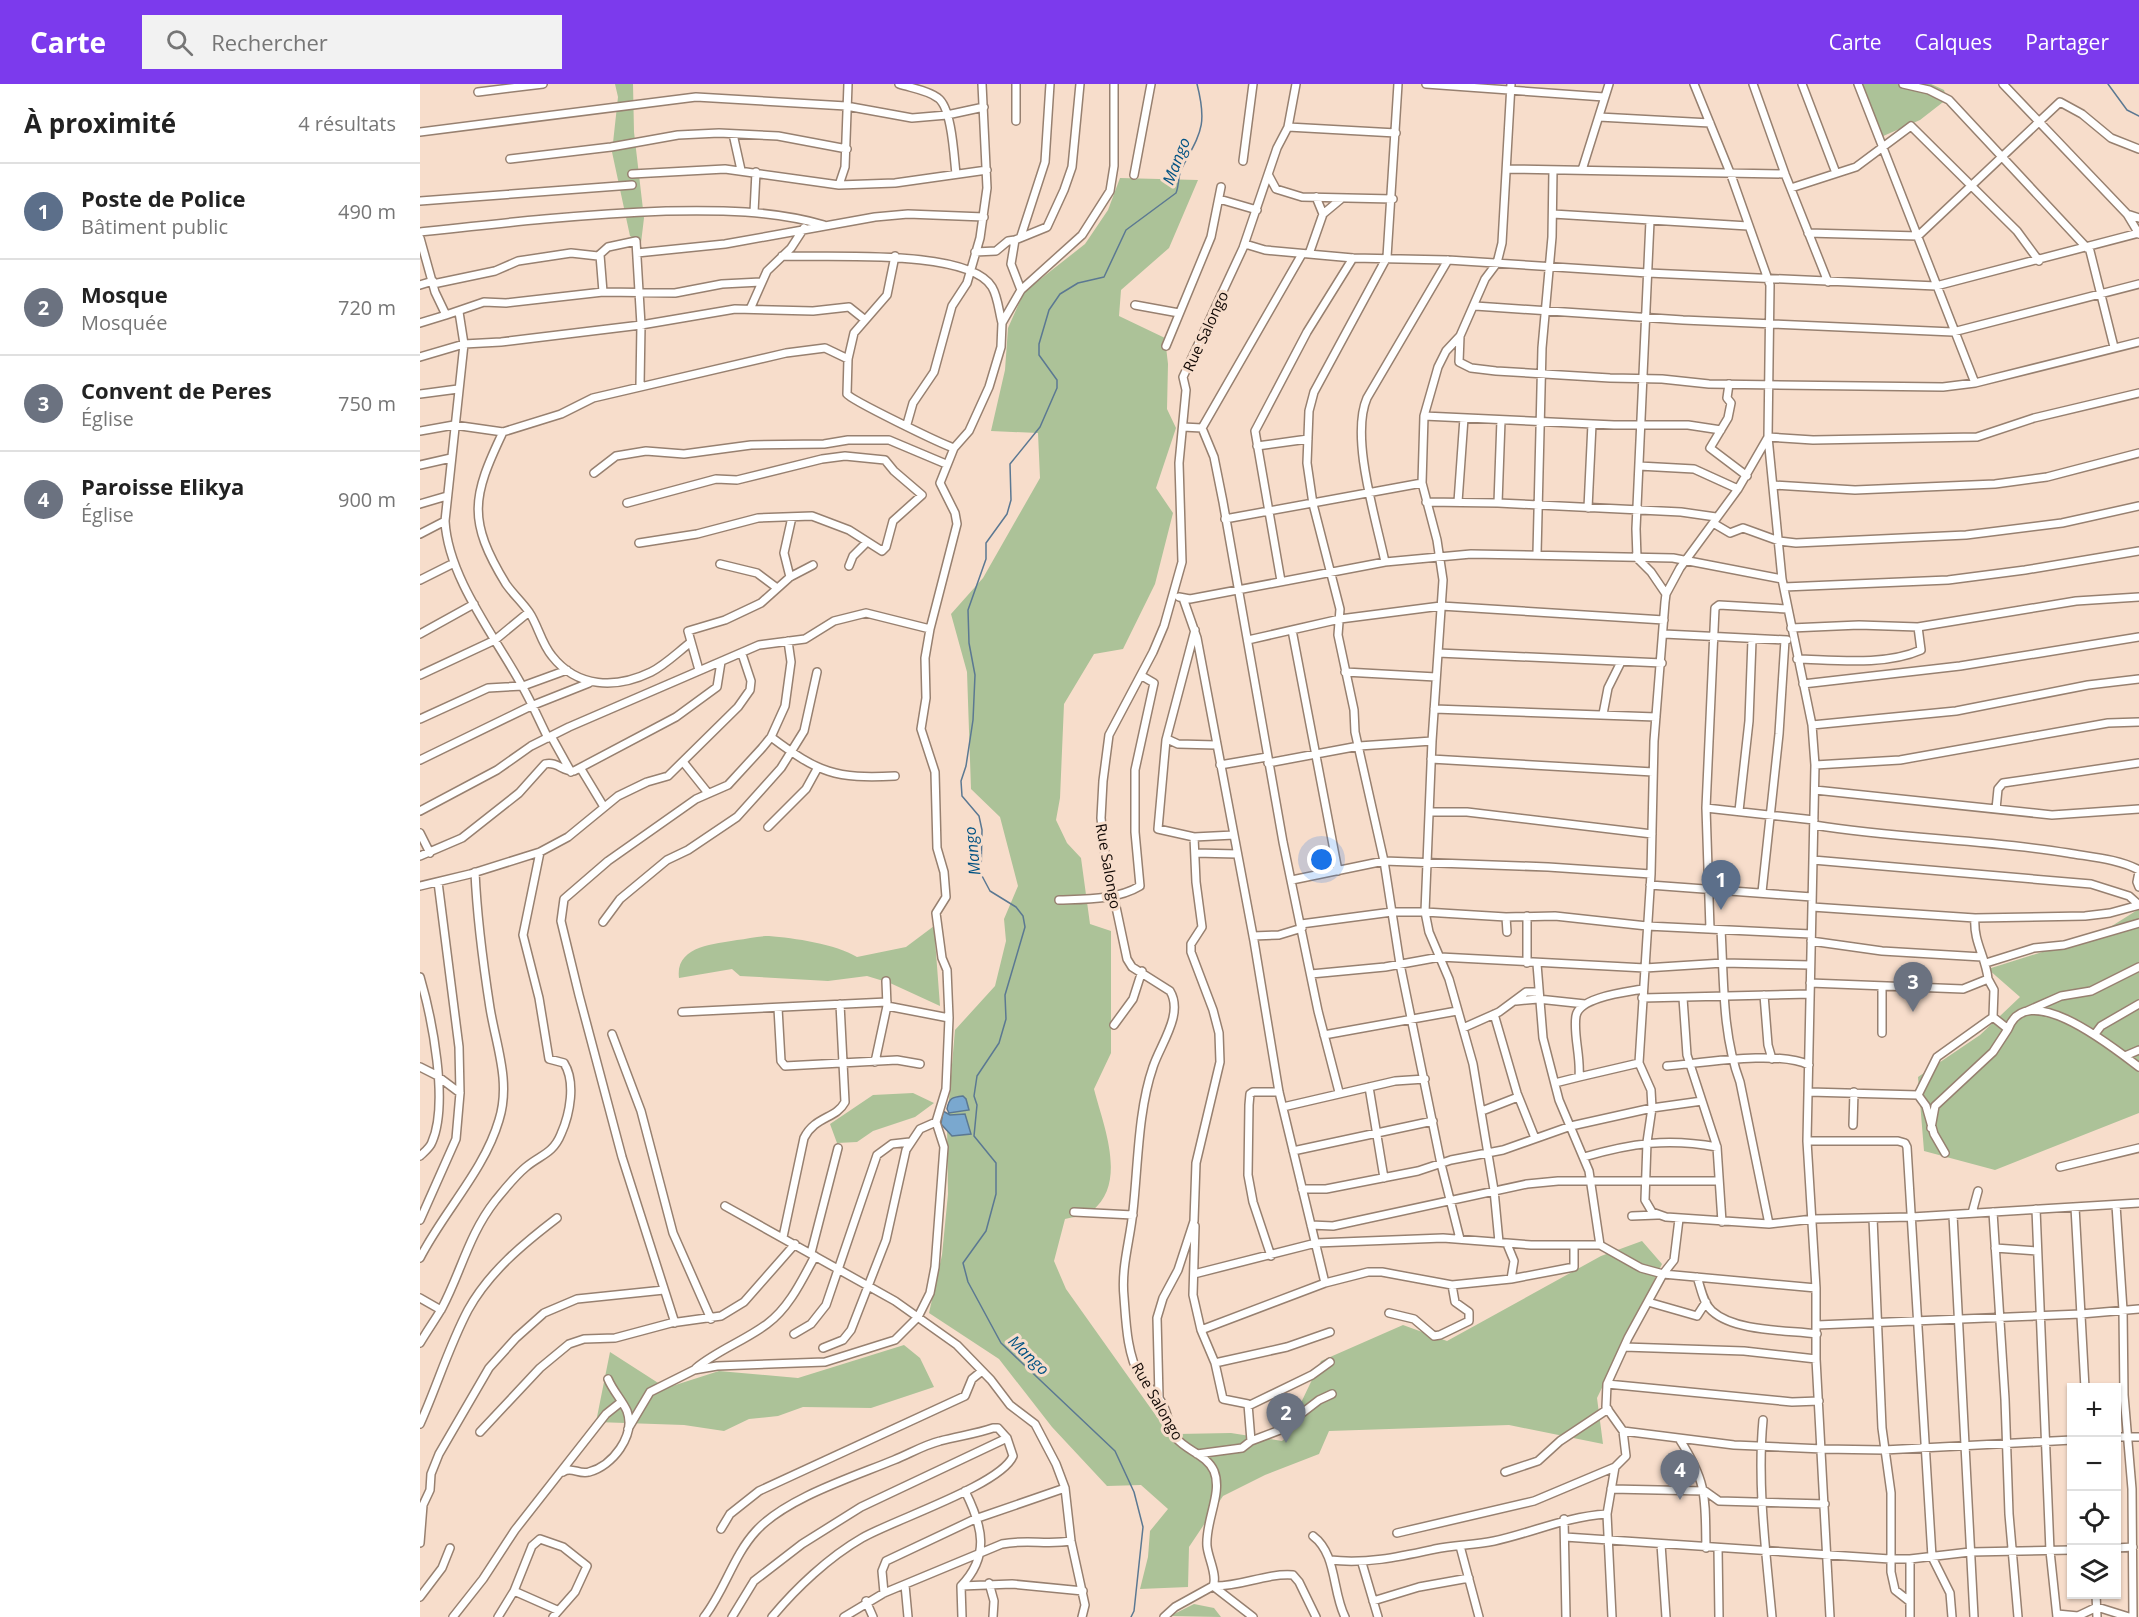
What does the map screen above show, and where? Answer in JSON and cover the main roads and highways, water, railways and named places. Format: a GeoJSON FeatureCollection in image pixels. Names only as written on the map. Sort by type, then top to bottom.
{"type":"FeatureCollection","features":[{"type":"Feature","properties":{"kind":"water"},"geometry":{"type":"Polygon","coordinates":[[[963,1096],[969,1110],[949,1113],[947,1109],[950,1100],[963,1096]]]}},
{"type":"Feature","properties":{"kind":"water"},"geometry":{"type":"Polygon","coordinates":[[[943,1111],[950,1115],[965,1114],[971,1134],[952,1136],[941,1124],[943,1111]]]}},
{"type":"Feature","properties":{"kind":"waterway","name":"Mango"},"geometry":{"type":"LineString","coordinates":[[1131,1617],[1134,1611],[1143,1527],[1134,1492],[1115,1451],[1001,1343],[968,1282],[963,1263],[986,1231],[996,1194],[996,1163],[974,1136],[977,1105],[974,1096],[977,1076],[999,1043],[1006,1019],[1005,995],[1025,927],[1023,916],[1016,907],[990,891],[981,874],[982,830],[979,816],[962,796],[961,781],[966,766],[973,720],[975,675],[969,643],[968,610],[986,559],[986,543],[1007,514],[1011,500],[1010,464],[1040,427],[1057,388],[1057,380],[1039,355],[1039,344],[1049,310],[1060,294],[1078,283],[1104,277],[1126,230],[1176,193],[1181,170],[1197,138],[1202,120],[1197,84]]}},
{"type":"Feature","properties":{"kind":"waterway"},"geometry":{"type":"LineString","coordinates":[[2108,84],[2127,110],[2139,116]]}},
{"type":"Feature","properties":{"kind":"place","name":"Poste de Police"},"geometry":{"type":"Point","coordinates":[1721,910]}},
{"type":"Feature","properties":{"kind":"place","name":"Convent de Peres"},"geometry":{"type":"Point","coordinates":[1913,1012]}},
{"type":"Feature","properties":{"kind":"place","name":"Mosque"},"geometry":{"type":"Point","coordinates":[1286,1443]}},
{"type":"Feature","properties":{"kind":"place","name":"Paroisse Elikya"},"geometry":{"type":"Point","coordinates":[1680,1500]}}]}
